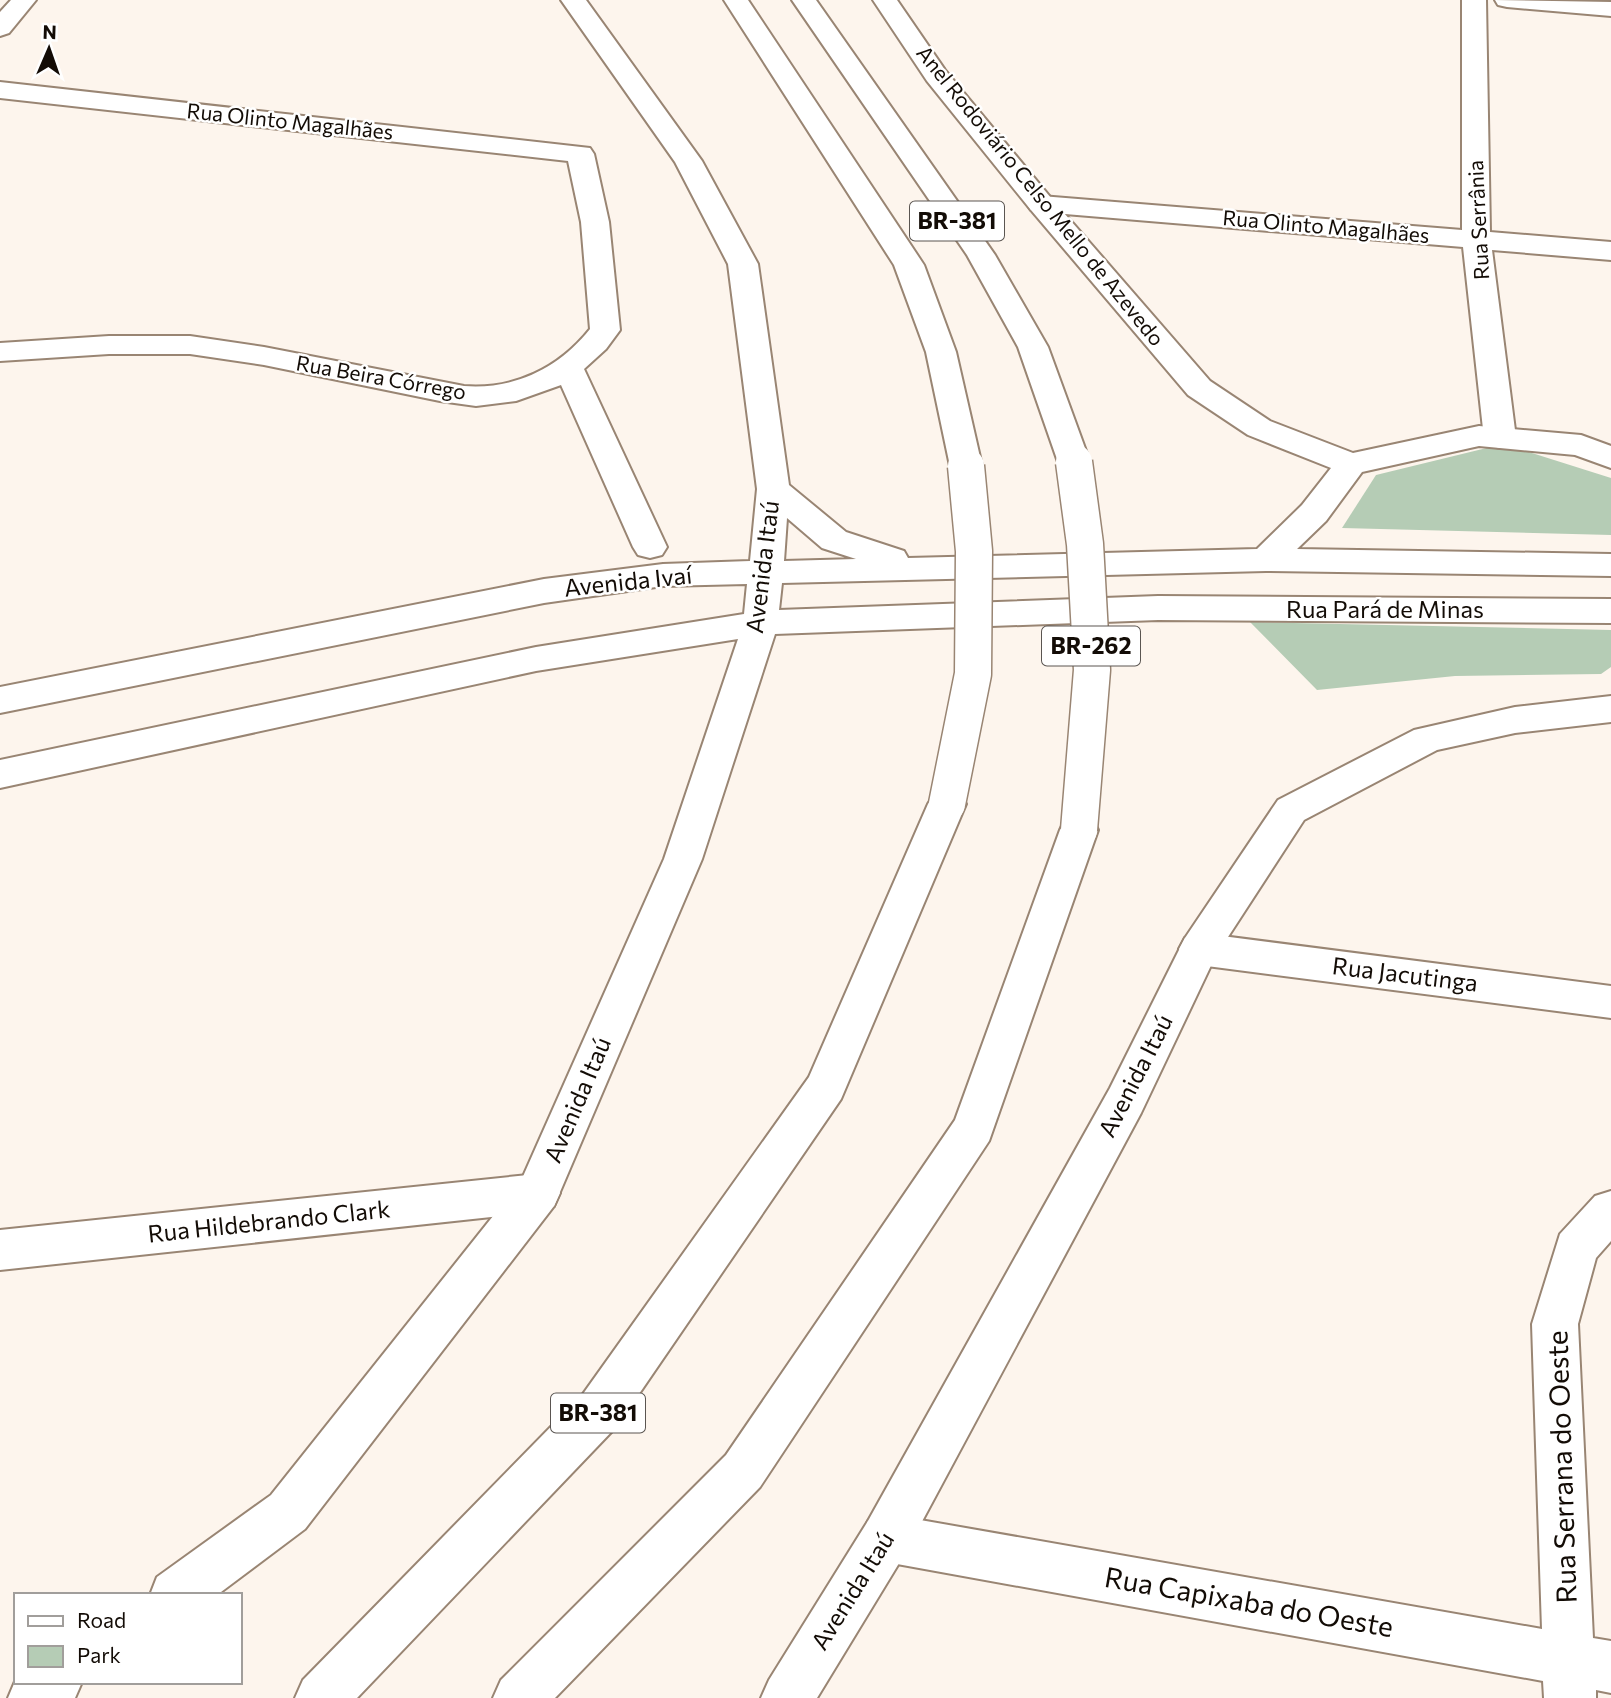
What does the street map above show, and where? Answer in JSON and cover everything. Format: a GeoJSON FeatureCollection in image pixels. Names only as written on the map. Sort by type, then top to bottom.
{"type":"FeatureCollection","features":[{"type":"Feature","properties":{"kind":"main road"},"geometry":{"type":"LineString","coordinates":[[0,28],[24,0]]}},
{"type":"Feature","properties":{"kind":"main road","name":"Avenida Itaú"},"geometry":{"type":"LineString","coordinates":[[178,1593],[288,1512],[538,1193],[683,859],[761,624],[773,489],[743,264],[688,161],[573,0]]}},
{"type":"Feature","properties":{"kind":"main road","name":"BR-381"},"geometry":{"type":"LineString","coordinates":[[321,1698],[608,1399],[826,1087],[947,804],[973,674],[974,551],[966,466],[941,352],[909,265],[736,0]]}},
{"type":"Feature","properties":{"kind":"main road","name":"BR-381"},"geometry":{"type":"LineString","coordinates":[[804,0],[981,255],[1033,347],[1074,461]]}},
{"type":"Feature","properties":{"kind":"main road","name":"Anel Rodoviário Celso Mello de Azevedo"},"geometry":{"type":"LineString","coordinates":[[885,0],[936,75],[1041,204],[1199,388],[1259,428],[1351,464]]}},
{"type":"Feature","properties":{"kind":"main road","name":"Rua Serrânia"},"geometry":{"type":"LineString","coordinates":[[1474,0],[1476,239],[1500,438]]}},
{"type":"Feature","properties":{"kind":"main road"},"geometry":{"type":"LineString","coordinates":[[1507,0],[1611,9]]}},
{"type":"Feature","properties":{"kind":"main road","name":"Rua Olinto Magalhães"},"geometry":{"type":"LineString","coordinates":[[0,90],[580,155]]}},
{"type":"Feature","properties":{"kind":"main road","name":"Rua Beira Córrego"},"geometry":{"type":"LineString","coordinates":[[0,352],[134,342],[218,348],[451,393],[497,395],[534,386],[589,352],[605,330],[595,222],[580,155]]}},
{"type":"Feature","properties":{"kind":"main road","name":"Rua Olinto Magalhães"},"geometry":{"type":"LineString","coordinates":[[1041,204],[1611,251]]}},
{"type":"Feature","properties":{"kind":"main road"},"geometry":{"type":"LineString","coordinates":[[568,367],[650,547]]}},
{"type":"Feature","properties":{"kind":"main road"},"geometry":{"type":"LineString","coordinates":[[1266,561],[1314,513],[1351,464],[1479,436],[1581,445],[1611,458]]}},
{"type":"Feature","properties":{"kind":"main road","name":"BR-262"},"geometry":{"type":"LineString","coordinates":[[519,1698],[743,1471],[974,1128],[1079,830],[1092,670],[1085,544],[1074,461]]}},
{"type":"Feature","properties":{"kind":"main road","name":"Avenida Itaú"},"geometry":{"type":"LineString","coordinates":[[773,489],[834,540],[925,568]]}},
{"type":"Feature","properties":{"kind":"main road","name":"Rua Pará de Minas"},"geometry":{"type":"LineString","coordinates":[[1266,561],[1611,565]]}},
{"type":"Feature","properties":{"kind":"main road","name":"Avenida Ivaí"},"geometry":{"type":"LineString","coordinates":[[0,700],[544,591],[663,575],[1266,561]]}},
{"type":"Feature","properties":{"kind":"main road","name":"Rua Pará de Minas"},"geometry":{"type":"LineString","coordinates":[[761,624],[1158,608],[1611,611]]}},
{"type":"Feature","properties":{"kind":"main road"},"geometry":{"type":"LineString","coordinates":[[0,774],[536,659],[761,624]]}},
{"type":"Feature","properties":{"kind":"main road","name":"Avenida Itaú"},"geometry":{"type":"LineString","coordinates":[[787,1698],[887,1538],[1126,1100],[1199,949],[1291,810],[1427,739],[1515,720],[1611,709]]}},
{"type":"Feature","properties":{"kind":"main road","name":"Rua Jacutinga"},"geometry":{"type":"LineString","coordinates":[[1199,949],[1611,1002]]}},
{"type":"Feature","properties":{"kind":"main road","name":"Rua Hildebrando Clark"},"geometry":{"type":"LineString","coordinates":[[0,1250],[538,1193]]}},
{"type":"Feature","properties":{"kind":"main road","name":"Rua Serrana do Oeste"},"geometry":{"type":"LineString","coordinates":[[1583,1674],[1555,1324],[1576,1248],[1611,1210]]}},
{"type":"Feature","properties":{"kind":"main road","name":"Rua Capixaba do Oeste"},"geometry":{"type":"LineString","coordinates":[[887,1538],[1583,1674]]}},
{"type":"Feature","properties":{"kind":"main road"},"geometry":{"type":"LineString","coordinates":[[34,1698],[53,1684]]}},
{"type":"Feature","properties":{"kind":"green space"},"geometry":{"type":"Polygon","coordinates":[[[1503,444],[1611,478],[1611,535],[1342,528],[1376,475],[1503,444]]]}},
{"type":"Feature","properties":{"kind":"green space"},"geometry":{"type":"Polygon","coordinates":[[[1250,622],[1611,630],[1611,667],[1601,674],[1455,676],[1317,690],[1250,622]]]}}]}
